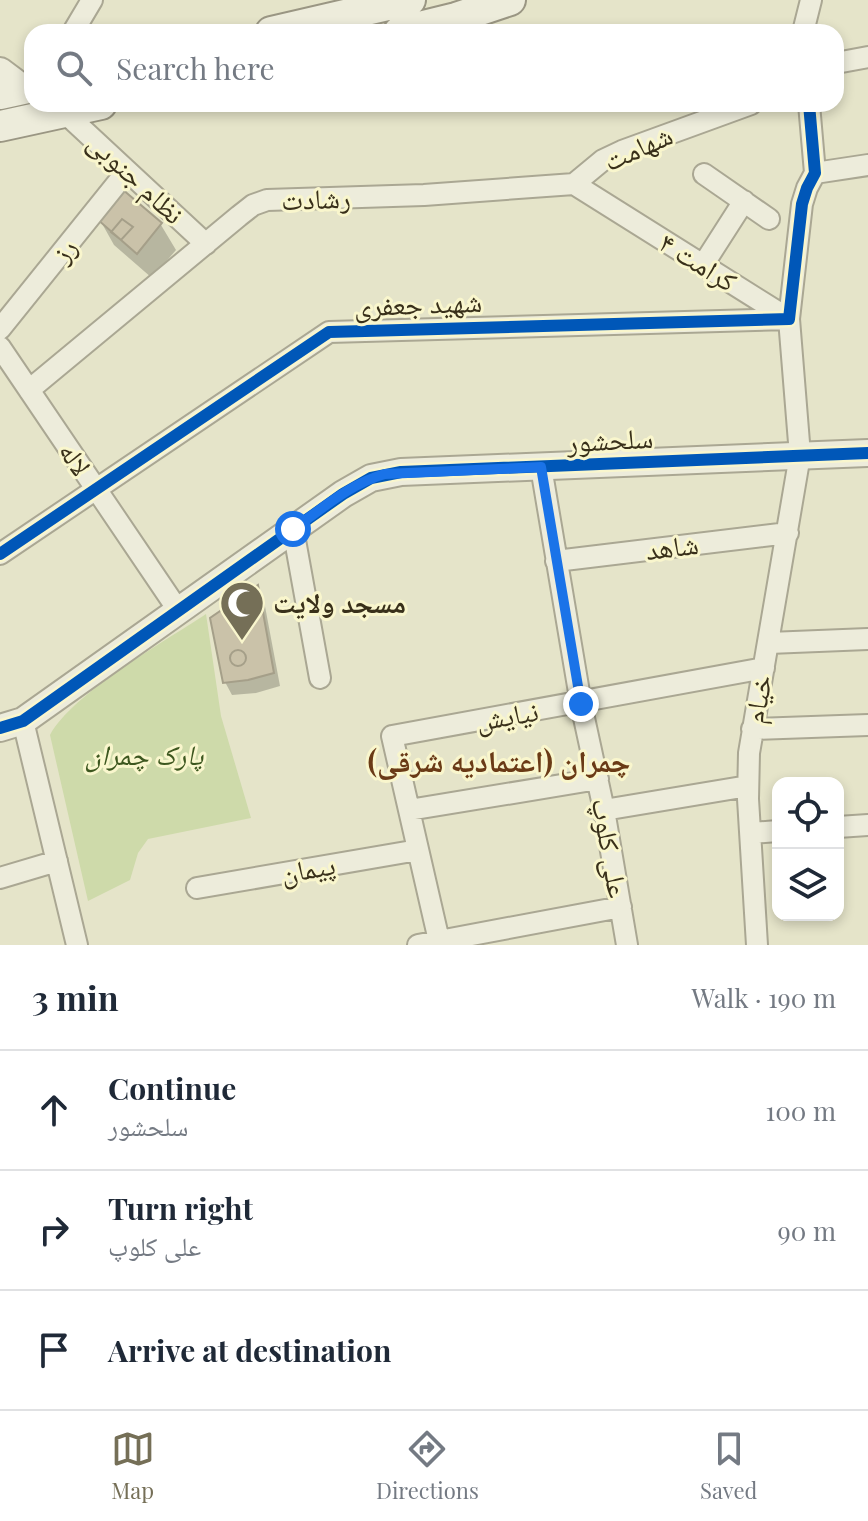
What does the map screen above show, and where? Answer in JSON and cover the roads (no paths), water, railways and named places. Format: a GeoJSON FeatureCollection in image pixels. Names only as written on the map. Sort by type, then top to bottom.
{"type":"FeatureCollection","features":[{"type":"Feature","properties":{"kind":"main road"},"geometry":{"type":"LineString","coordinates":[[306,24],[410,0]]}},
{"type":"Feature","properties":{"kind":"main road"},"geometry":{"type":"LineString","coordinates":[[418,24],[453,9],[510,0]]}},
{"type":"Feature","properties":{"kind":"main road"},"geometry":{"type":"LineString","coordinates":[[0,126],[69,112]]}},
{"type":"Feature","properties":{"kind":"street"},"geometry":{"type":"LineString","coordinates":[[78,24],[92,0]]}},
{"type":"Feature","properties":{"kind":"street"},"geometry":{"type":"LineString","coordinates":[[805,24],[811,0]]}},
{"type":"Feature","properties":{"kind":"street"},"geometry":{"type":"LineString","coordinates":[[844,62],[868,57]]}},
{"type":"Feature","properties":{"kind":"street","name":"شهامت"},"geometry":{"type":"LineString","coordinates":[[574,184],[603,160],[622,151],[729,112]]}},
{"type":"Feature","properties":{"kind":"street"},"geometry":{"type":"LineString","coordinates":[[800,455],[789,319],[802,204],[815,173],[810,112]]}},
{"type":"Feature","properties":{"kind":"street","name":"نظام جنوبی"},"geometry":{"type":"LineString","coordinates":[[65,113],[206,244]]}},
{"type":"Feature","properties":{"kind":"street"},"geometry":{"type":"LineString","coordinates":[[815,173],[868,165]]}},
{"type":"Feature","properties":{"kind":"street","name":"رز"},"geometry":{"type":"LineString","coordinates":[[0,329],[127,171]]}},
{"type":"Feature","properties":{"kind":"street"},"geometry":{"type":"LineString","coordinates":[[704,174],[769,219]]}},
{"type":"Feature","properties":{"kind":"street","name":"رشادت"},"geometry":{"type":"LineString","coordinates":[[29,390],[253,205],[267,200],[424,195],[574,184]]}},
{"type":"Feature","properties":{"kind":"street","name":"کرامت ۴"},"geometry":{"type":"LineString","coordinates":[[574,184],[789,319]]}},
{"type":"Feature","properties":{"kind":"street"},"geometry":{"type":"LineString","coordinates":[[703,265],[744,201]]}},
{"type":"Feature","properties":{"kind":"street","name":"شهید جعفری"},"geometry":{"type":"LineString","coordinates":[[0,554],[329,332],[789,319]]}},
{"type":"Feature","properties":{"kind":"street","name":"لاله"},"geometry":{"type":"LineString","coordinates":[[2,354],[178,610]]}},
{"type":"Feature","properties":{"kind":"street","name":"سلحشور"},"geometry":{"type":"LineString","coordinates":[[12,724],[343,494],[371,478],[385,474],[868,453]]}},
{"type":"Feature","properties":{"kind":"street","name":"خیام"},"geometry":{"type":"LineString","coordinates":[[757,945],[748,786],[752,729],[800,455]]}},
{"type":"Feature","properties":{"kind":"street","name":"علی کلوپ"},"geometry":{"type":"LineString","coordinates":[[541,467],[581,704],[604,810],[627,945]]}},
{"type":"Feature","properties":{"kind":"street"},"geometry":{"type":"LineString","coordinates":[[293,529],[320,678]]}},
{"type":"Feature","properties":{"kind":"street","name":"شاهد"},"geometry":{"type":"LineString","coordinates":[[556,561],[788,533]]}},
{"type":"Feature","properties":{"kind":"street"},"geometry":{"type":"LineString","coordinates":[[769,643],[868,639]]}},
{"type":"Feature","properties":{"kind":"street","name":"نیایش"},"geometry":{"type":"LineString","coordinates":[[409,810],[392,736],[581,704],[764,668]]}},
{"type":"Feature","properties":{"kind":"street"},"geometry":{"type":"LineString","coordinates":[[12,724],[57,861],[77,945]]}},
{"type":"Feature","properties":{"kind":"street"},"geometry":{"type":"LineString","coordinates":[[752,729],[868,725]]}},
{"type":"Feature","properties":{"kind":"street"},"geometry":{"type":"LineString","coordinates":[[440,943],[409,810],[598,779]]}},
{"type":"Feature","properties":{"kind":"street"},"geometry":{"type":"LineString","coordinates":[[604,810],[748,786]]}},
{"type":"Feature","properties":{"kind":"street"},"geometry":{"type":"LineString","coordinates":[[844,827],[868,825]]}},
{"type":"Feature","properties":{"kind":"street"},"geometry":{"type":"LineString","coordinates":[[752,833],[772,831]]}},
{"type":"Feature","properties":{"kind":"street","name":"پیمان"},"geometry":{"type":"LineString","coordinates":[[197,888],[418,850]]}},
{"type":"Feature","properties":{"kind":"street"},"geometry":{"type":"LineString","coordinates":[[0,878],[57,861]]}},
{"type":"Feature","properties":{"kind":"street"},"geometry":{"type":"LineString","coordinates":[[418,945],[621,907]]}},
{"type":"Feature","properties":{"kind":"place","name":"مسجد ولایت"},"geometry":{"type":"Point","coordinates":[242,642]}},
{"type":"Feature","properties":{"kind":"district","name":"چمران (اعتمادیه شرقی)"},"geometry":{"type":"Point","coordinates":[499,762]}},
{"type":"Feature","properties":{"kind":"park label","name":"پارک چمران"},"geometry":{"type":"Point","coordinates":[144,755]}}]}
